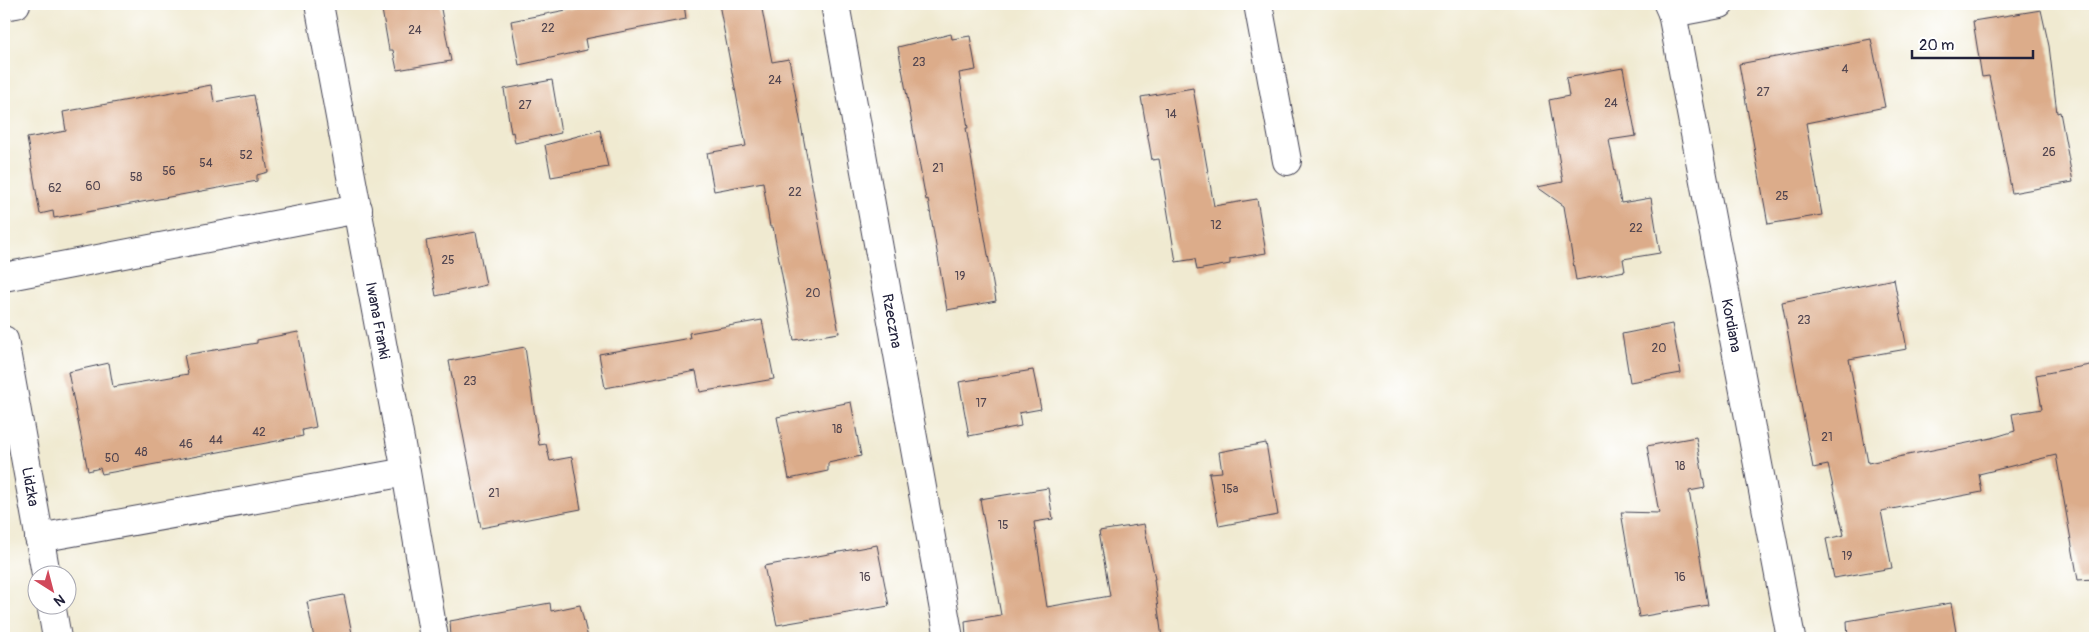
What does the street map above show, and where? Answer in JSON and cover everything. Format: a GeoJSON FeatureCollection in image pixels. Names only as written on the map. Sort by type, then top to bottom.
{"type":"FeatureCollection","features":[{"type":"Feature","properties":{"kind":"street"},"geometry":{"type":"LineString","coordinates":[[4,6],[16,4]]}},
{"type":"Feature","properties":{"kind":"street","name":"Iwana Franki"},"geometry":{"type":"LineString","coordinates":[[319,4],[406,472],[434,638]]}},
{"type":"Feature","properties":{"kind":"street","name":"Rzeczna"},"geometry":{"type":"LineString","coordinates":[[835,4],[949,638]]}},
{"type":"Feature","properties":{"kind":"street"},"geometry":{"type":"LineString","coordinates":[[1258,4],[1287,161]]}},
{"type":"Feature","properties":{"kind":"street"},"geometry":{"type":"LineString","coordinates":[[1670,8],[1720,4]]}},
{"type":"Feature","properties":{"kind":"street","name":"Kordiana"},"geometry":{"type":"LineString","coordinates":[[1670,8],[1791,638]]}},
{"type":"Feature","properties":{"kind":"street"},"geometry":{"type":"LineString","coordinates":[[4,277],[358,209]]}},
{"type":"Feature","properties":{"kind":"street","name":"Lidzka"},"geometry":{"type":"LineString","coordinates":[[4,340],[44,564]]}},
{"type":"Feature","properties":{"kind":"street"},"geometry":{"type":"LineString","coordinates":[[39,538],[406,472]]}},
{"type":"Feature","properties":{"kind":"street"},"geometry":{"type":"LineString","coordinates":[[53,614],[57,638]]}},
{"type":"Feature","properties":{"kind":"building"},"geometry":{"type":"Polygon","coordinates":[[[381,4],[440,4],[451,61],[397,70],[393,50],[389,50],[381,4]]]}},
{"type":"Feature","properties":{"kind":"building"},"geometry":{"type":"Polygon","coordinates":[[[596,4],[684,4],[686,19],[585,39],[587,50],[519,65],[511,21],[596,4]]]}},
{"type":"Feature","properties":{"kind":"building"},"geometry":{"type":"Polygon","coordinates":[[[719,4],[761,4],[772,62],[789,59],[839,333],[794,340],[773,227],[770,227],[763,182],[714,191],[707,153],[746,146],[719,4]]]}},
{"type":"Feature","properties":{"kind":"building"},"geometry":{"type":"Polygon","coordinates":[[[2041,10],[2049,46],[2057,113],[2060,112],[2073,182],[2012,193],[1989,76],[1982,77],[1973,21],[2041,10]]]}},
{"type":"Feature","properties":{"kind":"building"},"geometry":{"type":"Polygon","coordinates":[[[951,34],[952,39],[970,36],[976,70],[959,73],[968,128],[966,128],[996,301],[947,310],[928,199],[926,200],[898,47],[951,34]]]}},
{"type":"Feature","properties":{"kind":"building"},"geometry":{"type":"Polygon","coordinates":[[[1871,39],[1885,107],[1806,123],[1822,215],[1768,224],[1739,64],[1871,39]]]}},
{"type":"Feature","properties":{"kind":"building"},"geometry":{"type":"Polygon","coordinates":[[[1623,68],[1636,136],[1609,140],[1621,203],[1651,198],[1660,253],[1623,259],[1625,271],[1576,280],[1564,206],[1537,187],[1563,182],[1549,100],[1569,96],[1566,78],[1623,68]]]}},
{"type":"Feature","properties":{"kind":"building"},"geometry":{"type":"Polygon","coordinates":[[[552,80],[561,133],[515,143],[513,132],[511,133],[504,89],[552,80]]]}},
{"type":"Feature","properties":{"kind":"building"},"geometry":{"type":"Polygon","coordinates":[[[211,85],[214,102],[254,95],[268,172],[257,175],[257,181],[54,218],[53,211],[40,214],[27,138],[66,131],[63,112],[211,85]]]}},
{"type":"Feature","properties":{"kind":"building"},"geometry":{"type":"Polygon","coordinates":[[[1193,88],[1214,206],[1257,199],[1266,253],[1230,259],[1230,264],[1197,270],[1195,259],[1176,262],[1159,159],[1152,160],[1141,97],[1193,88]]]}},
{"type":"Feature","properties":{"kind":"building"},"geometry":{"type":"Polygon","coordinates":[[[600,130],[608,167],[551,177],[545,145],[600,130]]]}},
{"type":"Feature","properties":{"kind":"building"},"geometry":{"type":"Polygon","coordinates":[[[476,232],[486,285],[436,296],[426,241],[476,232]]]}},
{"type":"Feature","properties":{"kind":"building"},"geometry":{"type":"Polygon","coordinates":[[[1894,279],[1907,349],[1849,359],[1868,463],[1992,438],[2015,431],[2012,414],[2042,409],[2036,375],[2095,364],[2095,579],[2078,580],[2056,455],[1979,474],[1982,492],[1881,511],[1892,568],[1834,578],[1826,539],[1844,535],[1828,465],[1813,468],[1782,302],[1894,279]]]}},
{"type":"Feature","properties":{"kind":"building"},"geometry":{"type":"Polygon","coordinates":[[[762,320],[774,379],[700,392],[696,371],[605,388],[599,354],[690,338],[689,333],[762,320]]]}},
{"type":"Feature","properties":{"kind":"building"},"geometry":{"type":"Polygon","coordinates":[[[1672,324],[1681,373],[1630,382],[1622,334],[1672,324]]]}},
{"type":"Feature","properties":{"kind":"building"},"geometry":{"type":"Polygon","coordinates":[[[298,332],[316,427],[302,430],[303,436],[102,474],[100,468],[88,471],[68,372],[109,363],[113,387],[188,374],[184,355],[257,343],[257,340],[298,332]]]}},
{"type":"Feature","properties":{"kind":"building"},"geometry":{"type":"Polygon","coordinates":[[[525,347],[539,445],[546,444],[550,461],[572,457],[581,509],[481,528],[449,361],[525,347]]]}},
{"type":"Feature","properties":{"kind":"building"},"geometry":{"type":"Polygon","coordinates":[[[1033,370],[1041,409],[1019,413],[1021,426],[969,436],[959,382],[1033,370]]]}},
{"type":"Feature","properties":{"kind":"building"},"geometry":{"type":"Polygon","coordinates":[[[851,402],[861,456],[828,463],[828,471],[789,479],[777,417],[851,402]]]}},
{"type":"Feature","properties":{"kind":"building"},"geometry":{"type":"Polygon","coordinates":[[[1696,437],[1705,488],[1689,491],[1708,605],[1639,617],[1621,512],[1659,513],[1647,446],[1696,437]]]}},
{"type":"Feature","properties":{"kind":"building"},"geometry":{"type":"Polygon","coordinates":[[[1266,443],[1278,515],[1219,526],[1209,473],[1222,472],[1219,452],[1266,443]]]}},
{"type":"Feature","properties":{"kind":"building"},"geometry":{"type":"Polygon","coordinates":[[[1048,488],[1053,519],[1034,522],[1047,607],[1110,596],[1099,531],[1144,524],[1155,579],[1162,638],[966,638],[965,621],[1001,615],[980,499],[1048,488]]]}},
{"type":"Feature","properties":{"kind":"building"},"geometry":{"type":"Polygon","coordinates":[[[877,545],[889,606],[777,625],[764,566],[877,545]]]}},
{"type":"Feature","properties":{"kind":"building"},"geometry":{"type":"Polygon","coordinates":[[[344,595],[353,638],[314,638],[307,602],[344,595]]]}},
{"type":"Feature","properties":{"kind":"building"},"geometry":{"type":"Polygon","coordinates":[[[550,603],[551,611],[580,605],[588,638],[451,638],[450,621],[550,603]]]}},
{"type":"Feature","properties":{"kind":"building"},"geometry":{"type":"Polygon","coordinates":[[[1951,603],[1957,638],[1848,638],[1847,621],[1951,603]]]}}]}
